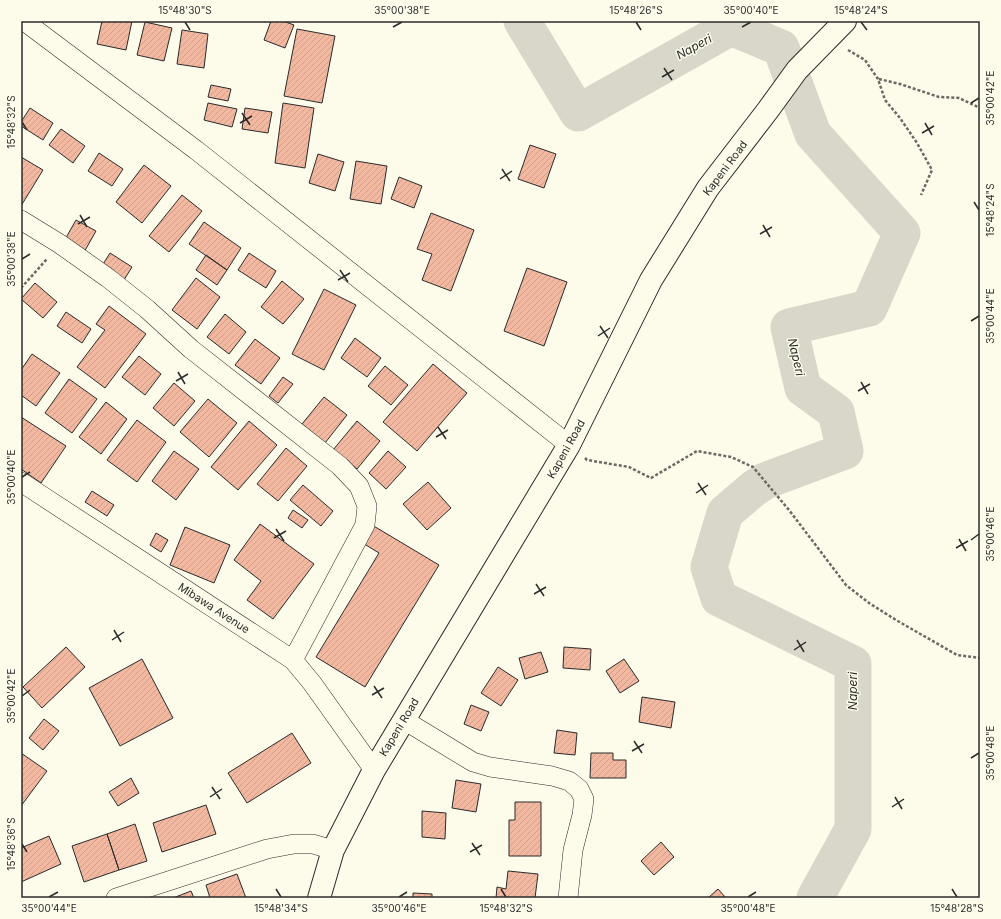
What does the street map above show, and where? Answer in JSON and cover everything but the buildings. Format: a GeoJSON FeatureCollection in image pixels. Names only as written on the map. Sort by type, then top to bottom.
{"type":"FeatureCollection","features":[{"type":"Feature","properties":{"kind":"main road","name":"Kapeni Road"},"geometry":{"type":"LineString","coordinates":[[319,898],[333,850],[374,770],[569,445],[651,280],[708,188],[797,70],[845,21]]}},
{"type":"Feature","properties":{"kind":"street"},"geometry":{"type":"LineString","coordinates":[[24,21],[196,150],[569,445]]}},
{"type":"Feature","properties":{"kind":"street"},"geometry":{"type":"LineString","coordinates":[[21,220],[60,244],[108,278],[147,309],[191,350],[340,466],[359,486],[367,506],[365,525],[293,660]]}},
{"type":"Feature","properties":{"kind":"street","name":"Mibawa Avenue"},"geometry":{"type":"LineString","coordinates":[[21,482],[293,660],[312,683],[374,770]]}},
{"type":"Feature","properties":{"kind":"street"},"geometry":{"type":"LineString","coordinates":[[404,720],[473,762],[490,767],[569,780],[579,789],[584,799],[582,815],[573,850],[568,898]]}},
{"type":"Feature","properties":{"kind":"street"},"geometry":{"type":"LineString","coordinates":[[116,898],[267,849],[294,844],[313,844],[333,850]]}},
{"type":"Feature","properties":{"kind":"path"},"geometry":{"type":"LineString","coordinates":[[828,38],[865,60],[878,79],[885,100],[900,118],[917,143],[932,170],[921,196]]}},
{"type":"Feature","properties":{"kind":"path"},"geometry":{"type":"LineString","coordinates":[[878,79],[900,84],[939,98],[959,98],[980,108]]}},
{"type":"Feature","properties":{"kind":"path"},"geometry":{"type":"LineString","coordinates":[[21,288],[60,244]]}},
{"type":"Feature","properties":{"kind":"path"},"geometry":{"type":"LineString","coordinates":[[569,445],[587,460],[629,466],[651,478],[697,451],[731,457],[754,467],[846,585],[869,603],[957,655],[980,658]]}},
{"type":"Feature","properties":{"kind":"waterway","name":"Naperi"},"geometry":{"type":"LineString","coordinates":[[522,21],[578,113],[731,27],[781,48],[813,134],[902,233],[869,308],[789,327],[803,388],[836,412],[845,451],[765,481],[753,489],[725,513],[709,567],[719,598],[853,664],[853,829],[815,898]]}}]}
